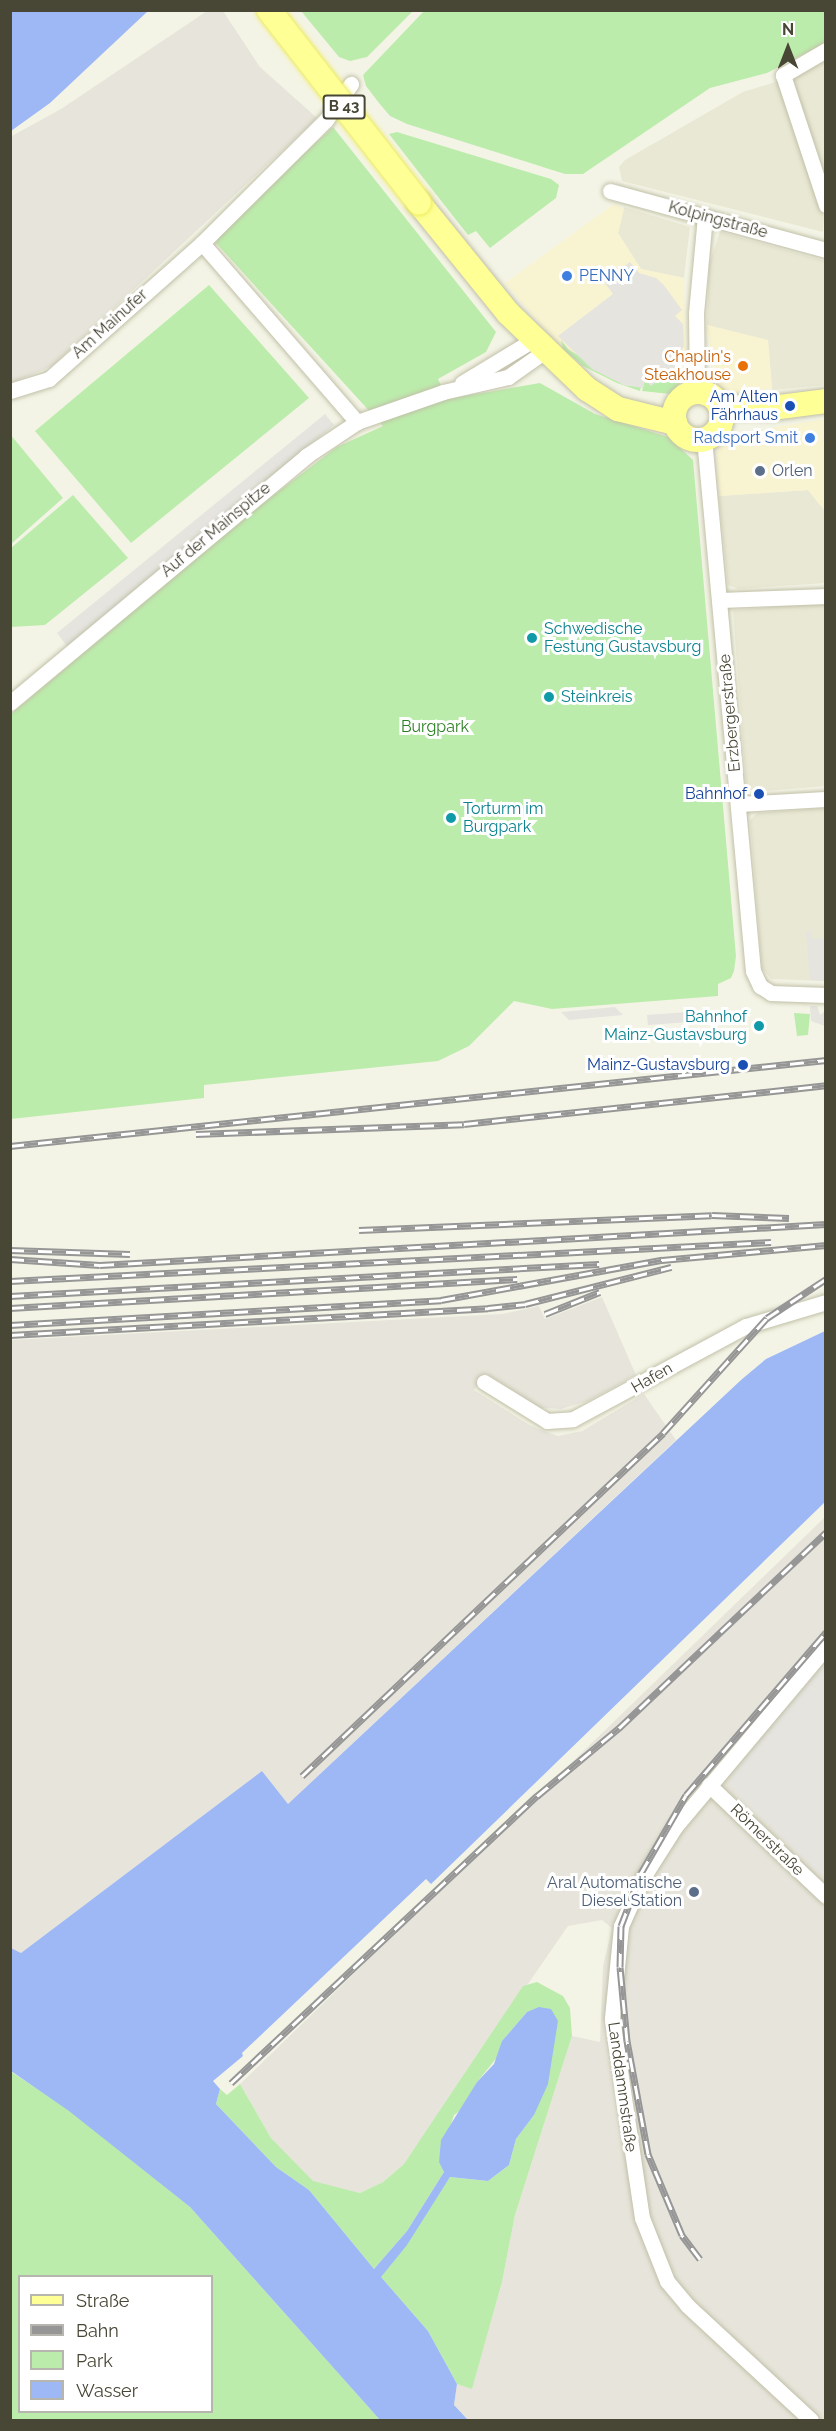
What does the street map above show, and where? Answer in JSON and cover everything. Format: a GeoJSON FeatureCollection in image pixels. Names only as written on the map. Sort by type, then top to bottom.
{"type":"FeatureCollection","features":[{"type":"Feature","properties":{"kind":"main road","name":"B 43"},"geometry":{"type":"LineString","coordinates":[[270,10],[419,202],[539,346],[578,380],[618,409],[675,416],[686,437],[704,438]]}},
{"type":"Feature","properties":{"kind":"main road"},"geometry":{"type":"LineString","coordinates":[[675,416],[683,397],[697,392],[711,396],[721,413],[714,433],[704,438]]}},
{"type":"Feature","properties":{"kind":"main road"},"geometry":{"type":"LineString","coordinates":[[721,413],[825,401]]}},
{"type":"Feature","properties":{"kind":"street"},"geometry":{"type":"LineString","coordinates":[[825,50],[783,75],[825,205]]}},
{"type":"Feature","properties":{"kind":"street","name":"Am Mainufer"},"geometry":{"type":"LineString","coordinates":[[10,391],[49,379],[202,243],[326,120],[351,84]]}},
{"type":"Feature","properties":{"kind":"street","name":"Kolpingstraße"},"geometry":{"type":"LineString","coordinates":[[610,191],[825,250]]}},
{"type":"Feature","properties":{"kind":"street"},"geometry":{"type":"LineString","coordinates":[[697,392],[696,313],[705,216]]}},
{"type":"Feature","properties":{"kind":"street"},"geometry":{"type":"LineString","coordinates":[[202,243],[357,422]]}},
{"type":"Feature","properties":{"kind":"street","name":"Auf der Mainspitze"},"geometry":{"type":"LineString","coordinates":[[10,703],[256,495],[357,422],[443,392],[539,346]]}},
{"type":"Feature","properties":{"kind":"street","name":"Erzbergerstraße"},"geometry":{"type":"LineString","coordinates":[[704,438],[721,600],[753,971],[760,986],[771,993],[825,995]]}},
{"type":"Feature","properties":{"kind":"street"},"geometry":{"type":"LineString","coordinates":[[721,600],[825,596]]}},
{"type":"Feature","properties":{"kind":"street"},"geometry":{"type":"LineString","coordinates":[[738,804],[825,799]]}},
{"type":"Feature","properties":{"kind":"street","name":"Hafen"},"geometry":{"type":"LineString","coordinates":[[484,1382],[547,1421],[573,1419],[746,1326],[825,1302]]}},
{"type":"Feature","properties":{"kind":"street","name":"Landdammstraße"},"geometry":{"type":"LineString","coordinates":[[811,2421],[687,2305],[667,2281],[642,2218],[615,2056],[614,1977],[621,1926],[642,1879],[675,1827],[825,1647]]}},
{"type":"Feature","properties":{"kind":"street","name":"Römerstraße"},"geometry":{"type":"LineString","coordinates":[[709,1785],[825,1896]]}},
{"type":"Feature","properties":{"kind":"shaded area"},"geometry":{"type":"Polygon","coordinates":[[[207,11],[223,11],[260,67],[317,118],[52,366],[11,383],[10,137],[61,109],[207,11]]]}},
{"type":"Feature","properties":{"kind":"shaded area"},"geometry":{"type":"Polygon","coordinates":[[[825,59],[825,189],[791,78],[825,59]]]}},
{"type":"Feature","properties":{"kind":"shaded area"},"geometry":{"type":"Polygon","coordinates":[[[779,81],[824,218],[823,232],[622,181],[619,167],[625,160],[743,92],[779,81]]]}},
{"type":"Feature","properties":{"kind":"shaded area"},"geometry":{"type":"Polygon","coordinates":[[[614,204],[624,209],[618,233],[641,269],[684,278],[686,377],[670,394],[617,383],[583,366],[554,340],[505,283],[614,204]]]}},
{"type":"Feature","properties":{"kind":"shaded area"},"geometry":{"type":"Polygon","coordinates":[[[624,207],[690,227],[684,278],[641,269],[618,233],[624,207]]]}},
{"type":"Feature","properties":{"kind":"shaded area"},"geometry":{"type":"Polygon","coordinates":[[[720,232],[825,261],[825,385],[772,390],[768,341],[707,325],[709,264],[720,232]]]}},
{"type":"Feature","properties":{"kind":"shaded area"},"geometry":{"type":"Polygon","coordinates":[[[630,262],[639,273],[656,278],[663,284],[682,310],[675,316],[683,324],[684,346],[680,353],[685,360],[651,386],[645,380],[643,388],[624,385],[592,369],[558,336],[613,294],[604,282],[630,262]]]}},
{"type":"Feature","properties":{"kind":"shaded area"},"geometry":{"type":"Polygon","coordinates":[[[707,325],[768,340],[772,388],[730,394],[716,385],[707,325]]]}},
{"type":"Feature","properties":{"kind":"shaded area"},"geometry":{"type":"Polygon","coordinates":[[[325,414],[334,425],[67,646],[57,633],[325,414]]]}},
{"type":"Feature","properties":{"kind":"shaded area"},"geometry":{"type":"Polygon","coordinates":[[[825,419],[825,511],[808,490],[719,496],[717,450],[730,435],[825,419]]]}},
{"type":"Feature","properties":{"kind":"shaded area"},"geometry":{"type":"Polygon","coordinates":[[[808,490],[825,511],[825,583],[738,589],[728,585],[719,496],[808,490]]]}},
{"type":"Feature","properties":{"kind":"shaded area"},"geometry":{"type":"Polygon","coordinates":[[[825,603],[825,786],[754,792],[746,785],[733,610],[825,603]]]}},
{"type":"Feature","properties":{"kind":"shaded area"},"geometry":{"type":"Polygon","coordinates":[[[825,808],[825,981],[771,979],[762,968],[750,820],[757,813],[825,808]]]}},
{"type":"Feature","properties":{"kind":"shaded area"},"geometry":{"type":"Polygon","coordinates":[[[811,931],[812,939],[825,938],[825,981],[810,980],[806,932],[811,931]]]}},
{"type":"Feature","properties":{"kind":"shaded area"},"geometry":{"type":"Polygon","coordinates":[[[810,1006],[817,1006],[820,1015],[825,1011],[825,1026],[811,1021],[810,1006]]]}},
{"type":"Feature","properties":{"kind":"shaded area"},"geometry":{"type":"Polygon","coordinates":[[[615,1007],[623,1015],[569,1020],[561,1012],[615,1007]]]}},
{"type":"Feature","properties":{"kind":"shaded area"},"geometry":{"type":"Polygon","coordinates":[[[702,1011],[703,1021],[648,1025],[647,1015],[702,1011]]]}},
{"type":"Feature","properties":{"kind":"shaded area"},"geometry":{"type":"Polygon","coordinates":[[[602,1297],[636,1375],[588,1401],[561,1409],[541,1408],[487,1374],[474,1390],[531,1426],[558,1436],[582,1431],[644,1394],[676,1440],[288,1804],[262,1771],[21,1953],[11,1948],[11,1340],[502,1314],[539,1306],[545,1319],[602,1297]]]}},
{"type":"Feature","properties":{"kind":"shaded area"},"geometry":{"type":"Polygon","coordinates":[[[825,1517],[825,2420],[468,2420],[454,2405],[457,2384],[472,2388],[502,2282],[515,2215],[572,2036],[600,2042],[603,1966],[612,1928],[602,1920],[568,1926],[404,2164],[383,2182],[360,2193],[313,2182],[271,2138],[240,2084],[825,1517]]]}},
{"type":"Feature","properties":{"kind":"shaded area"},"geometry":{"type":"Polygon","coordinates":[[[825,1661],[825,1880],[732,1788],[731,1774],[825,1661]]]}},
{"type":"Feature","properties":{"kind":"green space"},"geometry":{"type":"Polygon","coordinates":[[[301,11],[413,11],[367,57],[350,61],[339,57],[301,11]]]}},
{"type":"Feature","properties":{"kind":"green space"},"geometry":{"type":"Polygon","coordinates":[[[424,11],[825,11],[825,43],[767,73],[710,88],[583,174],[565,174],[407,124],[390,116],[366,86],[363,75],[424,11]]]}},
{"type":"Feature","properties":{"kind":"green space","name":"Burgpark"},"geometry":{"type":"Polygon","coordinates":[[[333,127],[496,332],[486,352],[438,379],[447,399],[540,383],[595,414],[668,437],[693,460],[736,956],[734,971],[731,978],[718,984],[718,996],[552,1009],[514,1001],[469,1046],[438,1061],[204,1085],[204,1098],[11,1119],[11,714],[241,520],[337,447],[383,426],[216,243],[222,230],[333,127]]]}},
{"type":"Feature","properties":{"kind":"green space"},"geometry":{"type":"Polygon","coordinates":[[[397,132],[551,179],[559,185],[556,198],[490,248],[476,231],[468,235],[389,134],[397,132]]]}},
{"type":"Feature","properties":{"kind":"green space"},"geometry":{"type":"Polygon","coordinates":[[[209,285],[309,398],[131,543],[35,431],[209,285]]]}},
{"type":"Feature","properties":{"kind":"green space"},"geometry":{"type":"Polygon","coordinates":[[[561,340],[568,349],[624,385],[641,387],[640,391],[617,383],[583,366],[563,349],[561,340]]]}},
{"type":"Feature","properties":{"kind":"green space"},"geometry":{"type":"Polygon","coordinates":[[[664,376],[686,377],[670,394],[642,391],[645,380],[664,376]]]}},
{"type":"Feature","properties":{"kind":"green space"},"geometry":{"type":"Polygon","coordinates":[[[10,434],[63,498],[11,544],[10,544],[10,434]]]}},
{"type":"Feature","properties":{"kind":"green space"},"geometry":{"type":"Polygon","coordinates":[[[73,495],[128,558],[45,625],[11,627],[11,548],[73,495]]]}},
{"type":"Feature","properties":{"kind":"green space"},"geometry":{"type":"Polygon","coordinates":[[[794,1013],[810,1014],[808,1035],[797,1036],[794,1013]]]}},
{"type":"Feature","properties":{"kind":"green space"},"geometry":{"type":"Polygon","coordinates":[[[537,1982],[563,1996],[570,2008],[572,2036],[515,2215],[502,2282],[472,2389],[457,2384],[428,2331],[381,2277],[450,2177],[488,2181],[509,2165],[516,2139],[534,2115],[527,2012],[502,2041],[499,2055],[477,2082],[465,2107],[454,2115],[439,2161],[444,2172],[407,2231],[374,2269],[309,2190],[276,2167],[216,2104],[220,2089],[227,2095],[240,2084],[271,2138],[313,2181],[360,2193],[383,2182],[404,2164],[523,1986],[537,1982]]]}},
{"type":"Feature","properties":{"kind":"green space"},"geometry":{"type":"Polygon","coordinates":[[[10,2071],[69,2110],[190,2207],[380,2420],[11,2420],[10,2071]]]}},
{"type":"Feature","properties":{"kind":"water"},"geometry":{"type":"Polygon","coordinates":[[[11,10],[148,11],[50,103],[11,131],[11,10]]]}},
{"type":"Feature","properties":{"kind":"water"},"geometry":{"type":"Polygon","coordinates":[[[825,1331],[825,1502],[431,1884],[426,1879],[242,2053],[243,2056],[213,2081],[220,2089],[216,2104],[276,2167],[309,2190],[374,2269],[407,2231],[444,2172],[439,2162],[441,2140],[477,2082],[494,2064],[502,2041],[527,2012],[539,2007],[551,2009],[558,2021],[548,2084],[534,2115],[516,2139],[509,2165],[488,2181],[450,2177],[407,2245],[381,2277],[428,2331],[457,2384],[454,2405],[468,2420],[380,2420],[190,2207],[69,2111],[11,2071],[11,1948],[21,1953],[262,1771],[288,1804],[741,1380],[766,1359],[825,1331]]]}},
{"type":"Feature","properties":{"kind":"railway"},"geometry":{"type":"LineString","coordinates":[[10,1146],[826,1060]]}},
{"type":"Feature","properties":{"kind":"railway"},"geometry":{"type":"LineString","coordinates":[[196,1134],[464,1124],[826,1085]]}},
{"type":"Feature","properties":{"kind":"railway"},"geometry":{"type":"LineString","coordinates":[[359,1230],[712,1215],[789,1218]]}},
{"type":"Feature","properties":{"kind":"railway"},"geometry":{"type":"LineString","coordinates":[[10,1259],[100,1265],[826,1224]]}},
{"type":"Feature","properties":{"kind":"railway"},"geometry":{"type":"LineString","coordinates":[[10,1281],[771,1242]]}},
{"type":"Feature","properties":{"kind":"railway"},"geometry":{"type":"LineString","coordinates":[[10,1325],[441,1300],[662,1260],[826,1245]]}},
{"type":"Feature","properties":{"kind":"railway"},"geometry":{"type":"LineString","coordinates":[[10,1250],[130,1254]]}},
{"type":"Feature","properties":{"kind":"railway"},"geometry":{"type":"LineString","coordinates":[[10,1296],[599,1264]]}},
{"type":"Feature","properties":{"kind":"railway"},"geometry":{"type":"LineString","coordinates":[[10,1335],[488,1308],[525,1304],[671,1267]]}},
{"type":"Feature","properties":{"kind":"railway"},"geometry":{"type":"LineString","coordinates":[[10,1308],[517,1279]]}},
{"type":"Feature","properties":{"kind":"railway"},"geometry":{"type":"LineString","coordinates":[[302,1776],[663,1433],[767,1318],[826,1279]]}},
{"type":"Feature","properties":{"kind":"railway"},"geometry":{"type":"LineString","coordinates":[[545,1314],[600,1292]]}},
{"type":"Feature","properties":{"kind":"railway"},"geometry":{"type":"LineString","coordinates":[[231,2083],[537,1796],[619,1728],[826,1532]]}},
{"type":"Feature","properties":{"kind":"railway"},"geometry":{"type":"LineString","coordinates":[[700,2259],[682,2235],[648,2154],[627,2041],[620,1967],[621,1926],[641,1873],[686,1795],[826,1632]]}},
{"type":"Feature","properties":{"kind":"place","name":"PENNY"},"geometry":{"type":"Point","coordinates":[567,276]}},
{"type":"Feature","properties":{"kind":"place","name":"Chaplin's Steakhouse"},"geometry":{"type":"Point","coordinates":[743,366]}},
{"type":"Feature","properties":{"kind":"place","name":"Am Alten Fährhaus"},"geometry":{"type":"Point","coordinates":[790,406]}},
{"type":"Feature","properties":{"kind":"place","name":"Radsport Smit"},"geometry":{"type":"Point","coordinates":[810,438]}},
{"type":"Feature","properties":{"kind":"place","name":"Orlen"},"geometry":{"type":"Point","coordinates":[760,471]}},
{"type":"Feature","properties":{"kind":"place","name":"Schwedische Festung Gustavsburg"},"geometry":{"type":"Point","coordinates":[532,638]}},
{"type":"Feature","properties":{"kind":"place","name":"Steinkreis"},"geometry":{"type":"Point","coordinates":[549,697]}},
{"type":"Feature","properties":{"kind":"place","name":"Bahnhof"},"geometry":{"type":"Point","coordinates":[759,794]}},
{"type":"Feature","properties":{"kind":"place","name":"Torturm im Burgpark"},"geometry":{"type":"Point","coordinates":[451,818]}},
{"type":"Feature","properties":{"kind":"place","name":"Bahnhof Mainz-Gustavsburg"},"geometry":{"type":"Point","coordinates":[759,1026]}},
{"type":"Feature","properties":{"kind":"place","name":"Mainz-Gustavsburg"},"geometry":{"type":"Point","coordinates":[743,1065]}},
{"type":"Feature","properties":{"kind":"place","name":"Aral Automatische Diesel Station"},"geometry":{"type":"Point","coordinates":[694,1892]}}]}
